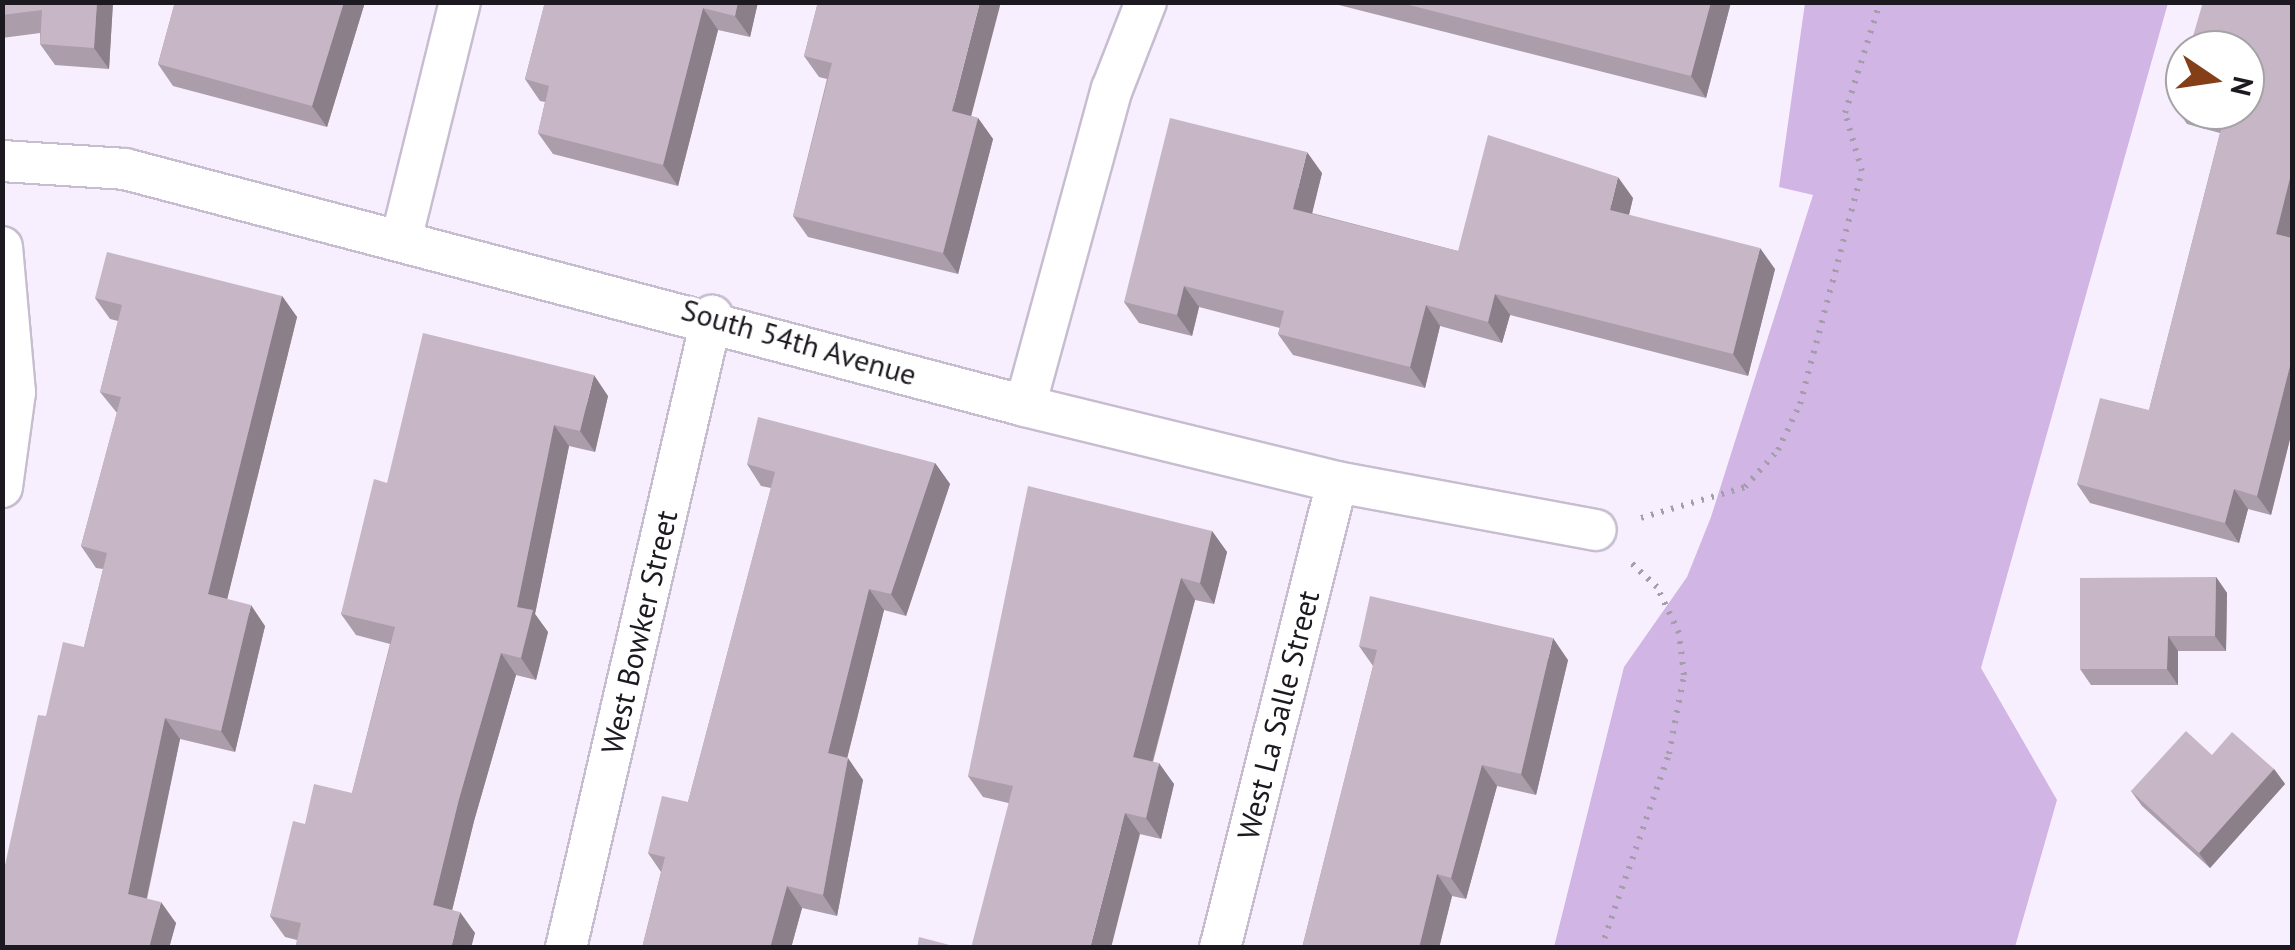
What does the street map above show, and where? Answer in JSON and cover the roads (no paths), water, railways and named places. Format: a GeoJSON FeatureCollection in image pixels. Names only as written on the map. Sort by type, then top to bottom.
{"type":"FeatureCollection","features":[{"type":"Feature","properties":{"kind":"street"},"geometry":{"type":"LineString","coordinates":[[402,236],[460,2]]}},
{"type":"Feature","properties":{"kind":"street"},"geometry":{"type":"LineString","coordinates":[[1025,406],[1112,89],[1146,2]]}},
{"type":"Feature","properties":{"kind":"street","name":"South 54th Avenue"},"geometry":{"type":"LineString","coordinates":[[2,161],[126,169],[712,316],[1025,406],[1336,482],[1596,530]]}},
{"type":"Feature","properties":{"kind":"street"},"geometry":{"type":"LineString","coordinates":[[2,247],[14,392],[2,487]]}},
{"type":"Feature","properties":{"kind":"street","name":"West Bowker Street"},"geometry":{"type":"LineString","coordinates":[[566,948],[712,316]]}},
{"type":"Feature","properties":{"kind":"street","name":"West La Salle Street"},"geometry":{"type":"LineString","coordinates":[[1220,948],[1336,482]]}}]}
